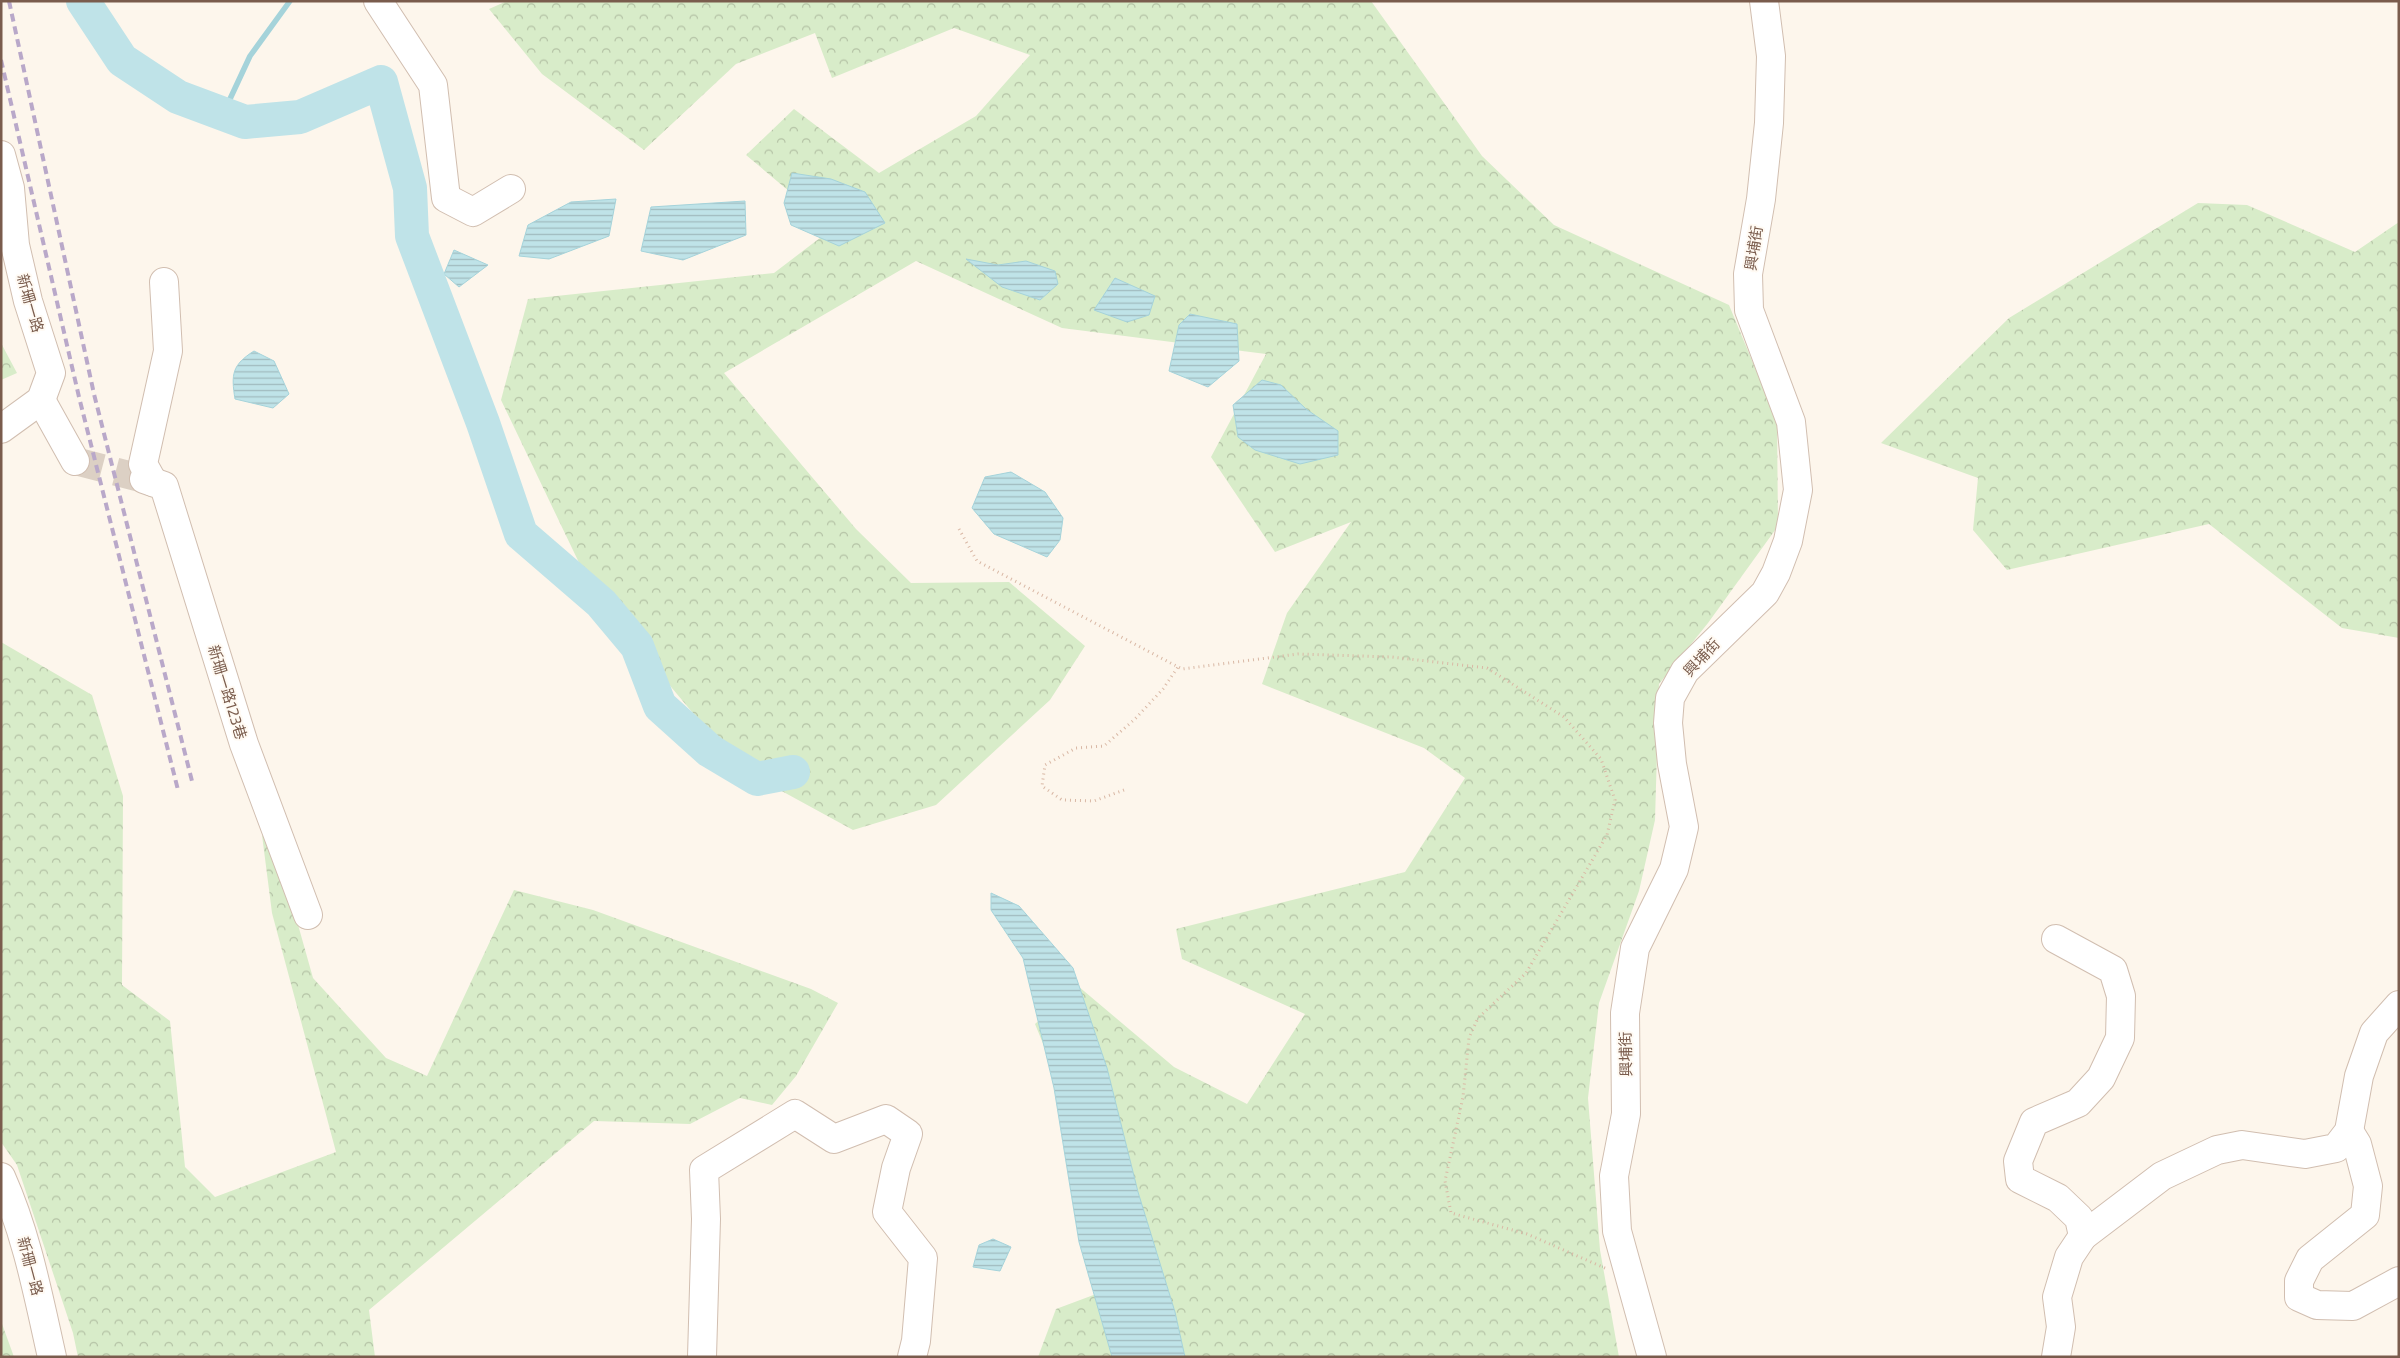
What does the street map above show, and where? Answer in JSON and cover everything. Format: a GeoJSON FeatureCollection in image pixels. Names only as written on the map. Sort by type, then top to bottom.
{"type":"FeatureCollection","features":[{"type":"Feature","properties":{"kind":"street"},"geometry":{"type":"LineString","coordinates":[[378,1],[433,85],[446,198],[473,212],[511,188]]}},
{"type":"Feature","properties":{"kind":"street","name":"興埔街"},"geometry":{"type":"LineString","coordinates":[[1652,1357],[1617,1231],[1614,1176],[1626,1114],[1625,1013],[1635,948],[1674,869],[1684,827],[1672,764],[1668,722],[1670,698],[1685,671],[1764,593],[1776,573],[1788,541],[1798,490],[1791,422],[1749,310],[1748,274],[1761,199],[1769,123],[1771,56],[1764,1]]}},
{"type":"Feature","properties":{"kind":"street","name":"新珊一路"},"geometry":{"type":"LineString","coordinates":[[1,155],[10,188],[15,245],[28,301],[51,373],[41,400]]}},
{"type":"Feature","properties":{"kind":"street","name":"新珊一路123巷"},"geometry":{"type":"LineString","coordinates":[[164,282],[168,351],[143,464],[148,480],[164,486],[244,744],[308,916]]}},
{"type":"Feature","properties":{"kind":"street"},"geometry":{"type":"LineString","coordinates":[[1,430],[41,400],[75,462]]}},
{"type":"Feature","properties":{"kind":"street"},"geometry":{"type":"LineString","coordinates":[[2056,939],[2113,970],[2121,996],[2120,1038],[2101,1078],[2078,1103],[2034,1122],[2018,1161],[2020,1178],[2058,1198],[2079,1218],[2083,1236]]}},
{"type":"Feature","properties":{"kind":"street"},"geometry":{"type":"LineString","coordinates":[[2056,1357],[2061,1327],[2057,1297],[2069,1256],[2083,1236],[2162,1176],[2217,1150],[2242,1144],[2305,1154],[2336,1148],[2348,1131],[2360,1076],[2374,1032],[2399,1005]]}},
{"type":"Feature","properties":{"kind":"street"},"geometry":{"type":"LineString","coordinates":[[702,1357],[706,1219],[704,1170],[795,1114],[834,1139],[886,1120],[908,1134],[896,1168],[888,1212],[923,1258],[916,1341],[912,1357]]}},
{"type":"Feature","properties":{"kind":"street"},"geometry":{"type":"LineString","coordinates":[[2348,1131],[2357,1144],[2368,1186],[2365,1215],[2310,1259],[2299,1281],[2300,1297],[2317,1305],[2353,1306],[2399,1281]]}},
{"type":"Feature","properties":{"kind":"street","name":"新珊一路"},"geometry":{"type":"LineString","coordinates":[[1,1177],[18,1215],[37,1287],[52,1357]]}},
{"type":"Feature","properties":{"kind":"path"},"geometry":{"type":"LineString","coordinates":[[959,529],[976,561],[1182,669],[1298,654],[1392,658],[1487,668],[1564,717],[1601,759],[1615,800],[1607,835],[1526,973],[1478,1018],[1469,1038],[1463,1097],[1445,1181],[1451,1213],[1526,1234],[1631,1280]]}},
{"type":"Feature","properties":{"kind":"path"},"geometry":{"type":"LineString","coordinates":[[1124,790],[1094,801],[1062,800],[1042,786],[1045,765],[1076,748],[1104,746],[1135,719],[1162,690],[1178,667]]}},
{"type":"Feature","properties":{"kind":"green space"},"geometry":{"type":"Polygon","coordinates":[[[507,1],[1371,1],[1482,156],[1554,225],[1729,305],[1777,421],[1778,526],[1708,623],[1659,684],[1655,820],[1639,891],[1599,1003],[1588,1098],[1600,1250],[1619,1357],[1038,1357],[1056,1309],[1139,1278],[1035,1024],[1078,986],[1174,1067],[1247,1104],[1305,1014],[1182,959],[1176,929],[1405,872],[1465,778],[1424,748],[1262,684],[1287,613],[1351,522],[1275,552],[1211,457],[1266,354],[1062,328],[916,261],[724,373],[856,529],[911,583],[1009,582],[1085,646],[1050,700],[936,805],[853,830],[738,767],[595,596],[501,400],[528,299],[774,273],[833,228],[746,155],[794,109],[879,173],[976,116],[1030,55],[954,28],[832,78],[815,33],[736,64],[644,150],[542,74],[489,9],[507,1]]]}},
{"type":"Feature","properties":{"kind":"green space"},"geometry":{"type":"Polygon","coordinates":[[[2198,203],[2247,205],[2355,252],[2399,222],[2399,638],[2342,628],[2209,524],[2007,570],[1973,530],[1978,478],[1881,443],[2009,318],[2198,203]]]}},
{"type":"Feature","properties":{"kind":"green space"},"geometry":{"type":"Polygon","coordinates":[[[1,343],[17,373],[1,380],[1,343]]]}},
{"type":"Feature","properties":{"kind":"green space"},"geometry":{"type":"Polygon","coordinates":[[[1,642],[92,695],[123,796],[122,985],[170,1021],[185,1167],[215,1197],[336,1152],[272,913],[262,835],[277,850],[313,978],[386,1058],[427,1076],[514,890],[593,910],[811,989],[838,1003],[796,1076],[772,1105],[740,1098],[690,1124],[594,1121],[369,1310],[375,1357],[78,1357],[73,1333],[17,1165],[1,1142],[1,642]]]}},
{"type":"Feature","properties":{"kind":"green space"},"geometry":{"type":"Polygon","coordinates":[[[1,1321],[14,1357],[1,1357],[1,1321]]]}},
{"type":"Feature","properties":{"kind":"water"},"geometry":{"type":"Polygon","coordinates":[[[792,173],[831,179],[865,192],[885,223],[839,246],[791,225],[784,203],[792,173]]]}},
{"type":"Feature","properties":{"kind":"water"},"geometry":{"type":"Polygon","coordinates":[[[616,199],[609,236],[549,259],[519,256],[528,225],[571,202],[616,199]]]}},
{"type":"Feature","properties":{"kind":"water"},"geometry":{"type":"Polygon","coordinates":[[[745,201],[746,235],[683,260],[641,251],[651,207],[745,201]]]}},
{"type":"Feature","properties":{"kind":"water"},"geometry":{"type":"Polygon","coordinates":[[[454,250],[488,265],[459,287],[444,274],[454,250]]]}},
{"type":"Feature","properties":{"kind":"water"},"geometry":{"type":"Polygon","coordinates":[[[966,259],[998,265],[1026,261],[1055,271],[1058,284],[1040,300],[1002,287],[966,259]]]}},
{"type":"Feature","properties":{"kind":"water"},"geometry":{"type":"Polygon","coordinates":[[[1115,278],[1155,296],[1149,315],[1127,322],[1094,310],[1115,278]]]}},
{"type":"Feature","properties":{"kind":"water"},"geometry":{"type":"Polygon","coordinates":[[[1190,314],[1237,324],[1239,361],[1208,387],[1169,371],[1179,325],[1190,314]]]}},
{"type":"Feature","properties":{"kind":"water"},"geometry":{"type":"Polygon","coordinates":[[[254,351],[274,361],[289,394],[273,408],[235,399],[233,377],[235,371],[241,361],[254,351]]]}},
{"type":"Feature","properties":{"kind":"water"},"geometry":{"type":"Polygon","coordinates":[[[1262,380],[1281,385],[1306,409],[1338,431],[1338,455],[1300,464],[1255,450],[1238,437],[1233,405],[1262,380]]]}},
{"type":"Feature","properties":{"kind":"water"},"geometry":{"type":"Polygon","coordinates":[[[1011,472],[1045,492],[1063,518],[1060,540],[1047,557],[994,534],[972,508],[985,477],[1011,472]]]}},
{"type":"Feature","properties":{"kind":"water"},"geometry":{"type":"Polygon","coordinates":[[[991,893],[1019,906],[1073,968],[1107,1068],[1138,1192],[1175,1312],[1185,1357],[1112,1357],[1079,1242],[1054,1088],[1023,958],[991,910],[991,893]]]}},
{"type":"Feature","properties":{"kind":"water"},"geometry":{"type":"Polygon","coordinates":[[[993,1239],[1011,1247],[1000,1271],[973,1267],[979,1245],[993,1239]]]}},
{"type":"Feature","properties":{"kind":"waterway"},"geometry":{"type":"LineString","coordinates":[[83,1],[122,60],[178,97],[245,122],[300,117],[381,82],[410,188],[412,236],[483,423],[521,534],[601,603],[637,646],[660,706],[710,751],[757,779],[793,772]]}},
{"type":"Feature","properties":{"kind":"waterway"},"geometry":{"type":"LineString","coordinates":[[223,114],[250,56],[290,1]]}},
{"type":"Feature","properties":{"kind":"tunnel"},"geometry":{"type":"LineString","coordinates":[[75,461],[144,479]]}},
{"type":"Feature","properties":{"kind":"railway"},"geometry":{"type":"LineString","coordinates":[[9,1],[94,394],[193,785]]}},
{"type":"Feature","properties":{"kind":"railway"},"geometry":{"type":"LineString","coordinates":[[1,60],[79,397],[178,790]]}}]}
